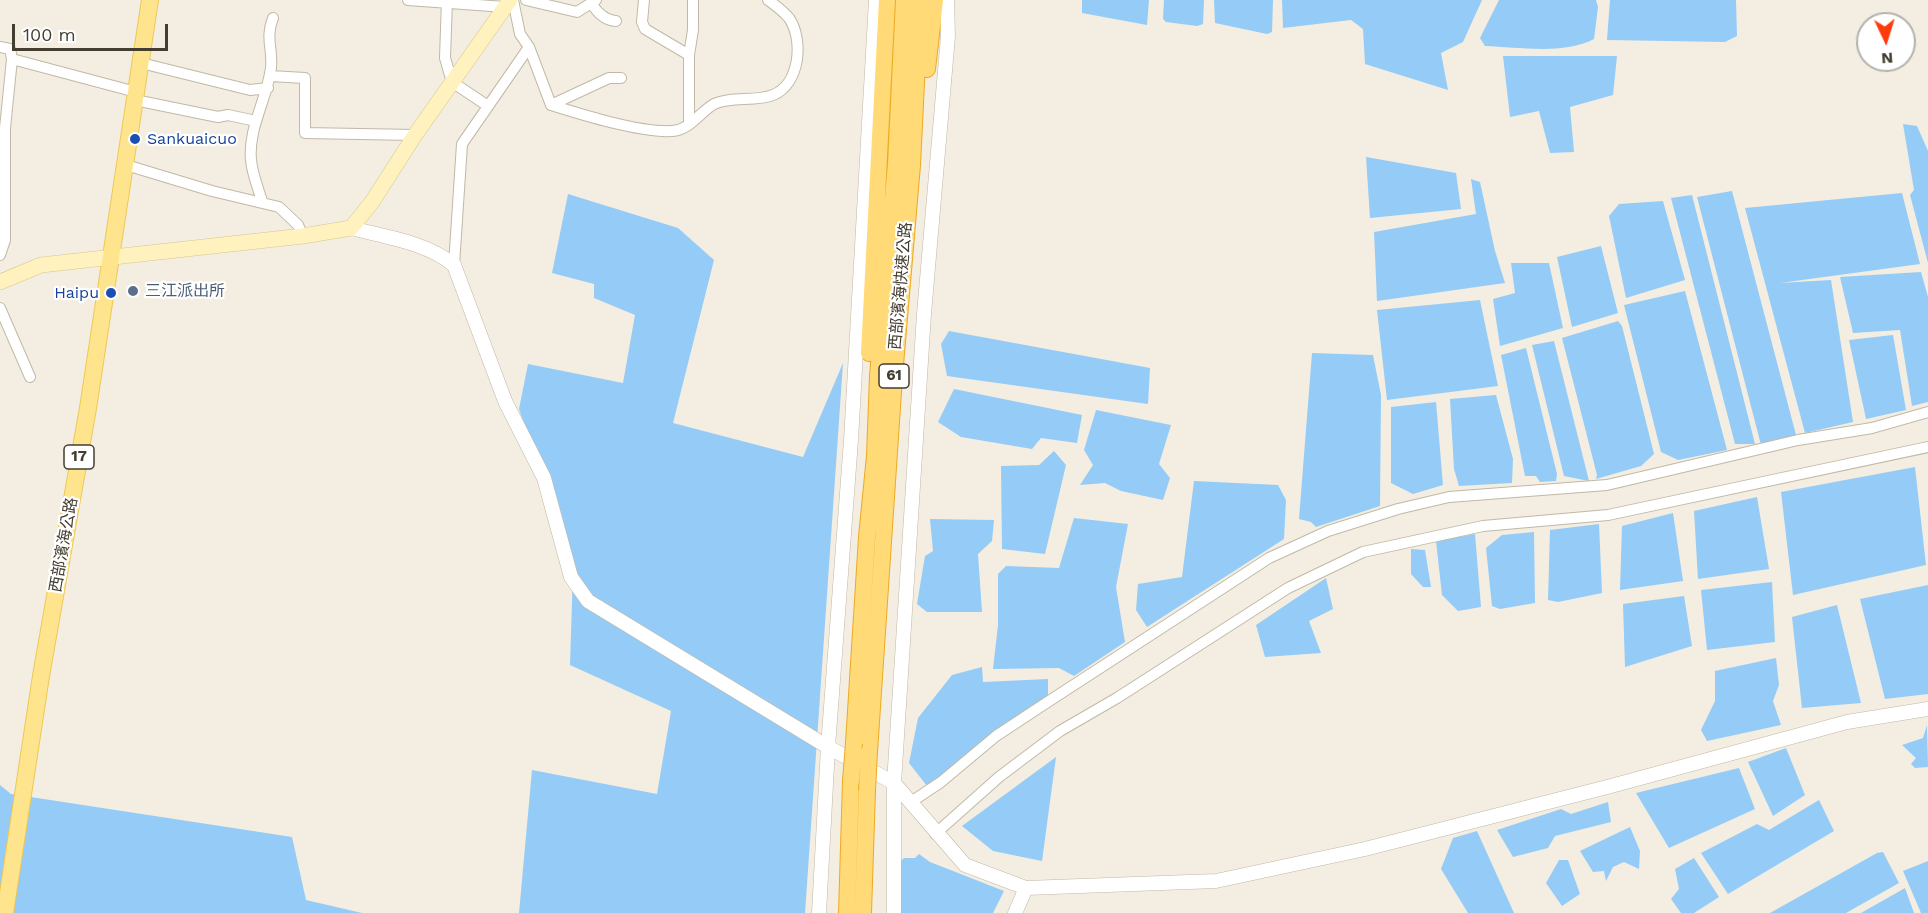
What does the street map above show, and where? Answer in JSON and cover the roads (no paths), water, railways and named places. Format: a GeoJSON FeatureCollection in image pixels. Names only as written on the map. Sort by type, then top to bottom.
{"type":"FeatureCollection","features":[{"type":"Feature","properties":{"kind":"highway"},"geometry":{"type":"LineString","coordinates":[[875,538],[869,363],[887,0]]}},
{"type":"Feature","properties":{"kind":"highway","name":"西部濱海快速公路"},"geometry":{"type":"LineString","coordinates":[[855,909],[866,841],[875,538],[904,0]]}},
{"type":"Feature","properties":{"kind":"highway","name":"西部濱海快速公路"},"geometry":{"type":"LineString","coordinates":[[855,909],[849,855],[851,781],[912,165],[920,0]]}},
{"type":"Feature","properties":{"kind":"highway"},"geometry":{"type":"LineString","coordinates":[[875,538],[905,369],[928,53],[936,0]]}},
{"type":"Feature","properties":{"kind":"main road","name":"西部濱海公路"},"geometry":{"type":"LineString","coordinates":[[5,913],[41,676],[126,165],[150,0]]}},
{"type":"Feature","properties":{"kind":"main road"},"geometry":{"type":"LineString","coordinates":[[0,282],[41,265],[303,236],[351,228],[372,202],[415,135],[509,2]]}},
{"type":"Feature","properties":{"kind":"street"},"geometry":{"type":"LineString","coordinates":[[408,0],[509,2],[520,34],[529,46],[552,105]]}},
{"type":"Feature","properties":{"kind":"street"},"geometry":{"type":"LineString","coordinates":[[447,0],[445,58],[452,82],[488,106]]}},
{"type":"Feature","properties":{"kind":"street"},"geometry":{"type":"LineString","coordinates":[[526,0],[577,12],[593,1],[597,12],[610,21],[616,21]]}},
{"type":"Feature","properties":{"kind":"street"},"geometry":{"type":"LineString","coordinates":[[644,0],[642,22],[645,29],[688,55]]}},
{"type":"Feature","properties":{"kind":"street"},"geometry":{"type":"LineString","coordinates":[[689,124],[688,55],[693,30],[693,0]]}},
{"type":"Feature","properties":{"kind":"street"},"geometry":{"type":"LineString","coordinates":[[552,105],[656,131],[676,131],[715,104],[772,95],[784,89],[794,71],[798,51],[795,32],[789,18],[768,0]]}},
{"type":"Feature","properties":{"kind":"street"},"geometry":{"type":"LineString","coordinates":[[819,913],[828,747],[853,405],[876,0]]}},
{"type":"Feature","properties":{"kind":"street"},"geometry":{"type":"LineString","coordinates":[[894,913],[894,783],[924,314],[948,36],[947,0]]}},
{"type":"Feature","properties":{"kind":"street"},"geometry":{"type":"LineString","coordinates":[[262,201],[251,162],[256,121],[270,76],[272,61],[267,32],[273,18]]}},
{"type":"Feature","properties":{"kind":"street"},"geometry":{"type":"LineString","coordinates":[[0,46],[10,49],[12,59],[5,128],[5,240],[0,255]]}},
{"type":"Feature","properties":{"kind":"street"},"geometry":{"type":"LineString","coordinates":[[529,46],[462,144],[454,266],[505,401],[544,478],[571,577],[588,601],[828,747],[894,783],[932,830],[965,865],[1026,888],[1216,881],[1365,849],[1847,722],[1928,710]]}},
{"type":"Feature","properties":{"kind":"street"},"geometry":{"type":"LineString","coordinates":[[12,59],[136,96],[218,117],[228,116],[256,121]]}},
{"type":"Feature","properties":{"kind":"street"},"geometry":{"type":"LineString","coordinates":[[141,63],[250,90],[268,88]]}},
{"type":"Feature","properties":{"kind":"street"},"geometry":{"type":"LineString","coordinates":[[270,76],[305,78],[305,133],[415,135]]}},
{"type":"Feature","properties":{"kind":"street"},"geometry":{"type":"LineString","coordinates":[[552,105],[609,78],[621,78]]}},
{"type":"Feature","properties":{"kind":"street"},"geometry":{"type":"LineString","coordinates":[[126,165],[212,191],[262,201],[279,207],[298,225],[303,236]]}},
{"type":"Feature","properties":{"kind":"street"},"geometry":{"type":"LineString","coordinates":[[351,228],[422,247],[442,256],[454,266]]}},
{"type":"Feature","properties":{"kind":"street"},"geometry":{"type":"LineString","coordinates":[[0,308],[30,377]]}},
{"type":"Feature","properties":{"kind":"street"},"geometry":{"type":"LineString","coordinates":[[912,804],[996,736],[1139,642],[1269,558],[1328,531],[1398,508],[1449,497],[1606,485],[1798,440],[1872,428],[1928,412]]}},
{"type":"Feature","properties":{"kind":"street"},"geometry":{"type":"LineString","coordinates":[[932,830],[1060,731],[1117,698],[1288,588],[1363,552],[1483,526],[1608,515],[1928,447]]}},
{"type":"Feature","properties":{"kind":"street"},"geometry":{"type":"LineString","coordinates":[[1015,913],[1026,888]]}},
{"type":"Feature","properties":{"kind":"water"},"geometry":{"type":"Polygon","coordinates":[[[1082,0],[1149,0],[1147,25],[1082,13],[1082,0]]]}},
{"type":"Feature","properties":{"kind":"water"},"geometry":{"type":"Polygon","coordinates":[[[1164,0],[1204,0],[1203,24],[1197,26],[1166,22],[1163,19],[1164,0]]]}},
{"type":"Feature","properties":{"kind":"water"},"geometry":{"type":"Polygon","coordinates":[[[1214,0],[1273,0],[1272,32],[1267,34],[1215,23],[1214,0]]]}},
{"type":"Feature","properties":{"kind":"water"},"geometry":{"type":"Polygon","coordinates":[[[1282,0],[1482,0],[1463,42],[1441,53],[1448,90],[1365,64],[1363,29],[1351,20],[1283,28],[1282,0]]]}},
{"type":"Feature","properties":{"kind":"water"},"geometry":{"type":"Polygon","coordinates":[[[1499,0],[1596,0],[1598,7],[1594,39],[1582,44],[1555,49],[1485,46],[1480,38],[1499,0]]]}},
{"type":"Feature","properties":{"kind":"water"},"geometry":{"type":"Polygon","coordinates":[[[1610,0],[1736,0],[1737,36],[1725,42],[1607,40],[1610,0]]]}},
{"type":"Feature","properties":{"kind":"water"},"geometry":{"type":"Polygon","coordinates":[[[1503,56],[1617,56],[1613,95],[1570,107],[1574,152],[1550,153],[1539,111],[1510,117],[1503,56]]]}},
{"type":"Feature","properties":{"kind":"water"},"geometry":{"type":"Polygon","coordinates":[[[1903,124],[1917,126],[1928,151],[1928,263],[1910,195],[1914,190],[1903,124]]]}},
{"type":"Feature","properties":{"kind":"water"},"geometry":{"type":"Polygon","coordinates":[[[1366,157],[1456,173],[1461,209],[1370,218],[1366,157]]]}},
{"type":"Feature","properties":{"kind":"water"},"geometry":{"type":"Polygon","coordinates":[[[1471,179],[1480,182],[1495,251],[1505,283],[1377,301],[1374,232],[1476,214],[1471,179]]]}},
{"type":"Feature","properties":{"kind":"water"},"geometry":{"type":"Polygon","coordinates":[[[1732,191],[1796,435],[1761,445],[1697,197],[1732,191]]]}},
{"type":"Feature","properties":{"kind":"water"},"geometry":{"type":"Polygon","coordinates":[[[1902,193],[1920,264],[1780,283],[1831,280],[1853,422],[1805,433],[1745,208],[1902,193]]]}},
{"type":"Feature","properties":{"kind":"water"},"geometry":{"type":"Polygon","coordinates":[[[568,194],[678,228],[714,260],[673,423],[803,457],[843,363],[805,913],[519,913],[532,770],[657,794],[671,711],[570,665],[573,570],[519,409],[528,364],[623,383],[635,315],[594,298],[594,284],[552,273],[568,194]]]}},
{"type":"Feature","properties":{"kind":"water"},"geometry":{"type":"Polygon","coordinates":[[[1692,195],[1755,444],[1735,444],[1671,198],[1692,195]]]}},
{"type":"Feature","properties":{"kind":"water"},"geometry":{"type":"Polygon","coordinates":[[[1663,201],[1685,280],[1626,298],[1609,216],[1619,204],[1663,201]]]}},
{"type":"Feature","properties":{"kind":"water"},"geometry":{"type":"Polygon","coordinates":[[[1601,246],[1618,313],[1572,327],[1557,257],[1601,246]]]}},
{"type":"Feature","properties":{"kind":"water"},"geometry":{"type":"Polygon","coordinates":[[[1511,263],[1549,263],[1563,328],[1500,346],[1493,299],[1515,293],[1511,263]]]}},
{"type":"Feature","properties":{"kind":"water"},"geometry":{"type":"Polygon","coordinates":[[[1921,272],[1928,297],[1928,402],[1912,406],[1900,330],[1853,333],[1840,277],[1921,272]]]}},
{"type":"Feature","properties":{"kind":"water"},"geometry":{"type":"Polygon","coordinates":[[[1685,291],[1727,450],[1678,460],[1661,452],[1624,305],[1685,291]]]}},
{"type":"Feature","properties":{"kind":"water"},"geometry":{"type":"Polygon","coordinates":[[[1480,300],[1498,386],[1387,400],[1377,310],[1480,300]]]}},
{"type":"Feature","properties":{"kind":"water"},"geometry":{"type":"Polygon","coordinates":[[[1618,321],[1622,326],[1654,454],[1641,466],[1596,479],[1597,475],[1562,338],[1618,321]]]}},
{"type":"Feature","properties":{"kind":"water"},"geometry":{"type":"Polygon","coordinates":[[[949,331],[1150,368],[1148,404],[947,376],[941,344],[949,331]]]}},
{"type":"Feature","properties":{"kind":"water"},"geometry":{"type":"Polygon","coordinates":[[[1893,335],[1906,410],[1866,419],[1849,340],[1893,335]]]}},
{"type":"Feature","properties":{"kind":"water"},"geometry":{"type":"Polygon","coordinates":[[[1554,341],[1589,481],[1564,476],[1532,345],[1554,341]]]}},
{"type":"Feature","properties":{"kind":"water"},"geometry":{"type":"Polygon","coordinates":[[[1526,348],[1557,474],[1556,481],[1540,482],[1536,476],[1525,476],[1501,355],[1526,348]]]}},
{"type":"Feature","properties":{"kind":"water"},"geometry":{"type":"Polygon","coordinates":[[[1312,353],[1373,355],[1381,395],[1380,506],[1316,527],[1311,522],[1299,519],[1312,353]]]}},
{"type":"Feature","properties":{"kind":"water"},"geometry":{"type":"Polygon","coordinates":[[[954,389],[1082,415],[1077,443],[1041,438],[1032,449],[961,437],[938,422],[954,389]]]}},
{"type":"Feature","properties":{"kind":"water"},"geometry":{"type":"Polygon","coordinates":[[[1496,395],[1513,459],[1512,483],[1459,486],[1454,469],[1450,399],[1496,395]]]}},
{"type":"Feature","properties":{"kind":"water"},"geometry":{"type":"Polygon","coordinates":[[[1436,402],[1443,485],[1413,494],[1391,483],[1391,407],[1436,402]]]}},
{"type":"Feature","properties":{"kind":"water"},"geometry":{"type":"Polygon","coordinates":[[[1096,410],[1171,425],[1159,464],[1170,478],[1163,500],[1121,491],[1105,483],[1080,485],[1093,465],[1084,450],[1096,410]]]}},
{"type":"Feature","properties":{"kind":"water"},"geometry":{"type":"Polygon","coordinates":[[[1054,451],[1066,465],[1045,554],[1002,549],[1001,466],[1039,465],[1054,451]]]}},
{"type":"Feature","properties":{"kind":"water"},"geometry":{"type":"Polygon","coordinates":[[[1915,467],[1926,565],[1793,595],[1781,492],[1915,467]]]}},
{"type":"Feature","properties":{"kind":"water"},"geometry":{"type":"Polygon","coordinates":[[[1194,481],[1278,485],[1286,500],[1284,539],[1147,627],[1136,610],[1138,584],[1182,577],[1194,481]]]}},
{"type":"Feature","properties":{"kind":"water"},"geometry":{"type":"Polygon","coordinates":[[[1757,497],[1769,569],[1698,579],[1694,511],[1757,497]]]}},
{"type":"Feature","properties":{"kind":"water"},"geometry":{"type":"Polygon","coordinates":[[[1673,513],[1683,581],[1620,590],[1622,526],[1673,513]]]}},
{"type":"Feature","properties":{"kind":"water"},"geometry":{"type":"Polygon","coordinates":[[[1074,518],[1128,524],[1116,587],[1125,642],[1074,676],[1059,668],[993,669],[998,625],[998,574],[1006,566],[1059,568],[1074,518]]]}},
{"type":"Feature","properties":{"kind":"water"},"geometry":{"type":"Polygon","coordinates":[[[930,519],[994,520],[992,541],[978,554],[982,612],[927,612],[917,604],[925,556],[933,551],[930,519]]]}},
{"type":"Feature","properties":{"kind":"water"},"geometry":{"type":"Polygon","coordinates":[[[1599,524],[1602,593],[1558,602],[1548,600],[1550,530],[1599,524]]]}},
{"type":"Feature","properties":{"kind":"water"},"geometry":{"type":"Polygon","coordinates":[[[1534,532],[1535,603],[1500,609],[1492,606],[1486,548],[1502,535],[1534,532]]]}},
{"type":"Feature","properties":{"kind":"water"},"geometry":{"type":"Polygon","coordinates":[[[1475,534],[1481,607],[1458,611],[1442,595],[1436,541],[1475,534]]]}},
{"type":"Feature","properties":{"kind":"water"},"geometry":{"type":"Polygon","coordinates":[[[1411,549],[1425,550],[1431,587],[1423,587],[1411,574],[1411,549]]]}},
{"type":"Feature","properties":{"kind":"water"},"geometry":{"type":"Polygon","coordinates":[[[1326,578],[1333,609],[1309,621],[1321,653],[1265,657],[1256,625],[1326,578]]]}},
{"type":"Feature","properties":{"kind":"water"},"geometry":{"type":"Polygon","coordinates":[[[1772,582],[1775,642],[1707,650],[1701,590],[1772,582]]]}},
{"type":"Feature","properties":{"kind":"water"},"geometry":{"type":"Polygon","coordinates":[[[1928,585],[1928,694],[1885,699],[1860,599],[1928,585]]]}},
{"type":"Feature","properties":{"kind":"water"},"geometry":{"type":"Polygon","coordinates":[[[1684,596],[1692,646],[1625,667],[1623,604],[1684,596]]]}},
{"type":"Feature","properties":{"kind":"water"},"geometry":{"type":"Polygon","coordinates":[[[1837,605],[1861,703],[1802,708],[1792,617],[1837,605]]]}},
{"type":"Feature","properties":{"kind":"water"},"geometry":{"type":"Polygon","coordinates":[[[1776,658],[1779,685],[1773,701],[1781,725],[1707,741],[1701,730],[1715,701],[1715,671],[1776,658]]]}},
{"type":"Feature","properties":{"kind":"water"},"geometry":{"type":"Polygon","coordinates":[[[982,667],[983,682],[1048,679],[1048,696],[927,786],[909,763],[918,718],[952,675],[982,667]]]}},
{"type":"Feature","properties":{"kind":"water"},"geometry":{"type":"Polygon","coordinates":[[[1927,725],[1928,767],[1915,768],[1911,764],[1916,758],[1902,745],[1923,738],[1927,725]]]}},
{"type":"Feature","properties":{"kind":"water"},"geometry":{"type":"Polygon","coordinates":[[[1786,748],[1805,795],[1773,816],[1748,762],[1786,748]]]}},
{"type":"Feature","properties":{"kind":"water"},"geometry":{"type":"Polygon","coordinates":[[[1056,757],[1042,861],[993,851],[962,826],[1056,757]]]}},
{"type":"Feature","properties":{"kind":"water"},"geometry":{"type":"Polygon","coordinates":[[[1739,768],[1755,809],[1669,848],[1636,793],[1739,768]]]}},
{"type":"Feature","properties":{"kind":"water"},"geometry":{"type":"Polygon","coordinates":[[[0,785],[11,794],[292,837],[306,900],[362,913],[0,913],[0,785]]]}},
{"type":"Feature","properties":{"kind":"water"},"geometry":{"type":"Polygon","coordinates":[[[1819,800],[1834,831],[1728,894],[1701,853],[1757,824],[1769,830],[1819,800]]]}},
{"type":"Feature","properties":{"kind":"water"},"geometry":{"type":"Polygon","coordinates":[[[1608,802],[1611,822],[1555,836],[1548,848],[1513,857],[1497,830],[1561,809],[1571,814],[1608,802]]]}},
{"type":"Feature","properties":{"kind":"water"},"geometry":{"type":"Polygon","coordinates":[[[1630,827],[1640,851],[1639,869],[1624,862],[1613,867],[1606,881],[1604,871],[1593,872],[1580,851],[1630,827]]]}},
{"type":"Feature","properties":{"kind":"water"},"geometry":{"type":"Polygon","coordinates":[[[1477,831],[1514,913],[1468,913],[1441,869],[1453,838],[1477,831]]]}},
{"type":"Feature","properties":{"kind":"water"},"geometry":{"type":"Polygon","coordinates":[[[1883,852],[1899,883],[1846,913],[1770,913],[1877,853],[1883,852]]]}},
{"type":"Feature","properties":{"kind":"water"},"geometry":{"type":"Polygon","coordinates":[[[919,854],[930,862],[1004,891],[993,913],[892,913],[895,867],[904,858],[915,858],[919,854]]]}},
{"type":"Feature","properties":{"kind":"water"},"geometry":{"type":"Polygon","coordinates":[[[1694,858],[1719,897],[1694,913],[1681,913],[1671,899],[1679,889],[1675,869],[1694,858]]]}},
{"type":"Feature","properties":{"kind":"water"},"geometry":{"type":"Polygon","coordinates":[[[1559,860],[1568,860],[1580,894],[1562,906],[1546,883],[1559,860]]]}},
{"type":"Feature","properties":{"kind":"water"},"geometry":{"type":"Polygon","coordinates":[[[1928,861],[1928,913],[1921,913],[1903,871],[1928,861]]]}},
{"type":"Feature","properties":{"kind":"water"},"geometry":{"type":"Polygon","coordinates":[[[1905,888],[1914,913],[1861,913],[1905,888]]]}},
{"type":"Feature","properties":{"kind":"place","name":"Sankuaicuo"},"geometry":{"type":"Point","coordinates":[135,139]}},
{"type":"Feature","properties":{"kind":"place","name":"三江派出所"},"geometry":{"type":"Point","coordinates":[133,291]}},
{"type":"Feature","properties":{"kind":"place","name":"Haipu"},"geometry":{"type":"Point","coordinates":[111,293]}}]}
